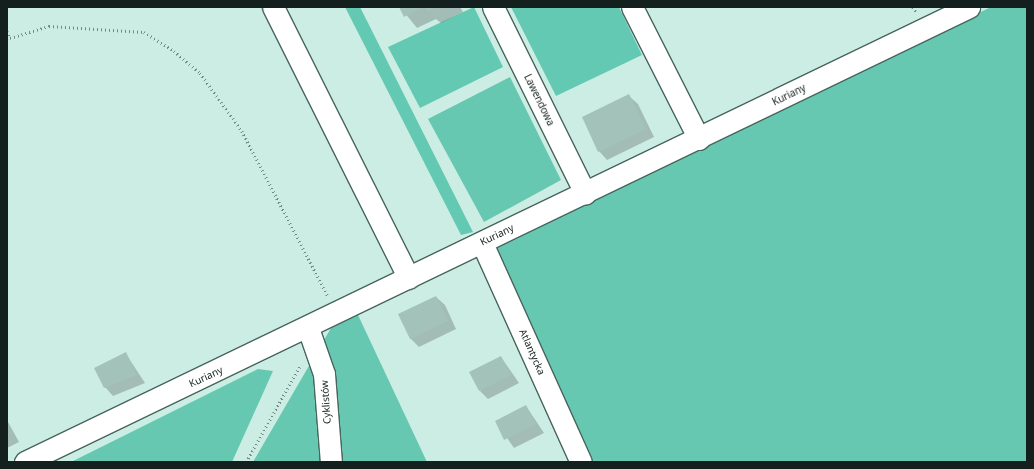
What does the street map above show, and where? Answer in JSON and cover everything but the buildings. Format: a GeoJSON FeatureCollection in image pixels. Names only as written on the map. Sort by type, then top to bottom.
{"type":"FeatureCollection","features":[{"type":"Feature","properties":{"kind":"street"},"geometry":{"type":"LineString","coordinates":[[273,7],[409,278]]}},
{"type":"Feature","properties":{"kind":"street","name":"Lawendowa"},"geometry":{"type":"LineString","coordinates":[[493,7],[585,193]]}},
{"type":"Feature","properties":{"kind":"street"},"geometry":{"type":"LineString","coordinates":[[632,7],[699,139]]}},
{"type":"Feature","properties":{"kind":"street","name":"Kuriany"},"geometry":{"type":"LineString","coordinates":[[25,462],[310,336],[337,312],[699,139],[969,7]]}},
{"type":"Feature","properties":{"kind":"street","name":"Atlantycka"},"geometry":{"type":"LineString","coordinates":[[482,243],[581,462]]}},
{"type":"Feature","properties":{"kind":"street","name":"Cyklistów"},"geometry":{"type":"LineString","coordinates":[[310,336],[324,374],[331,462]]}},
{"type":"Feature","properties":{"kind":"path"},"geometry":{"type":"LineString","coordinates":[[7,31],[8,38],[49,26],[144,32],[174,51],[200,73],[242,131],[337,312]]}},
{"type":"Feature","properties":{"kind":"path"},"geometry":{"type":"LineString","coordinates":[[246,462],[310,336]]}},
{"type":"Feature","properties":{"kind":"green space"},"geometry":{"type":"Polygon","coordinates":[[[345,7],[360,7],[473,232],[461,235],[345,7]]]}},
{"type":"Feature","properties":{"kind":"green space"},"geometry":{"type":"Polygon","coordinates":[[[474,7],[503,67],[420,108],[388,47],[474,7]]]}},
{"type":"Feature","properties":{"kind":"green space"},"geometry":{"type":"Polygon","coordinates":[[[511,7],[619,7],[642,55],[556,96],[511,7]]]}},
{"type":"Feature","properties":{"kind":"green space"},"geometry":{"type":"Polygon","coordinates":[[[991,7],[1027,7],[1027,462],[594,462],[495,249],[991,7]]]}},
{"type":"Feature","properties":{"kind":"green space"},"geometry":{"type":"Polygon","coordinates":[[[510,77],[561,180],[484,222],[428,119],[510,77]]]}},
{"type":"Feature","properties":{"kind":"green space"},"geometry":{"type":"Polygon","coordinates":[[[358,315],[427,462],[253,462],[331,328],[358,315]]]}},
{"type":"Feature","properties":{"kind":"green space"},"geometry":{"type":"Polygon","coordinates":[[[258,369],[273,371],[232,462],[71,462],[258,369]]]}}]}
